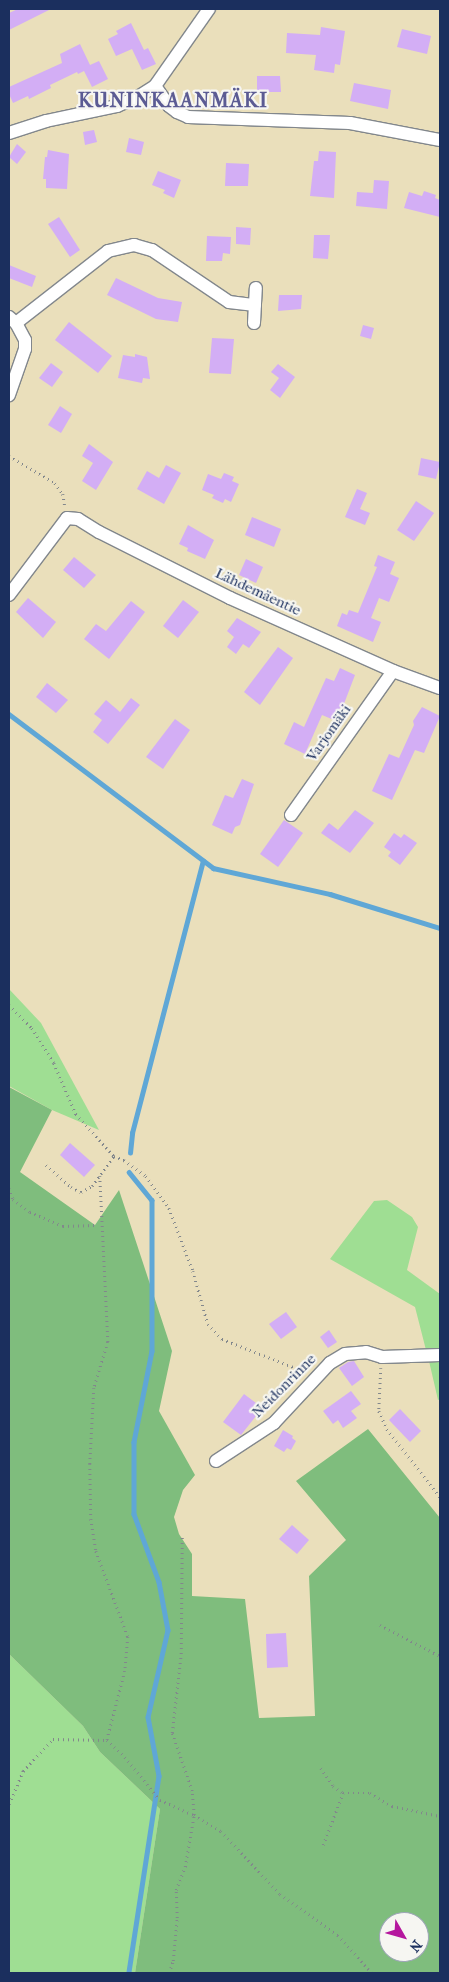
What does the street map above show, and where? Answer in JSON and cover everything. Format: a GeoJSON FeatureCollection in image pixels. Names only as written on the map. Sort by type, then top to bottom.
{"type":"FeatureCollection","features":[{"type":"Feature","properties":{"kind":"street"},"geometry":{"type":"LineString","coordinates":[[9,133],[46,120],[117,106],[136,98],[155,86],[209,9]]}},
{"type":"Feature","properties":{"kind":"street"},"geometry":{"type":"LineString","coordinates":[[155,86],[169,106],[188,117],[350,122],[440,140]]}},
{"type":"Feature","properties":{"kind":"street"},"geometry":{"type":"LineString","coordinates":[[9,395],[25,349],[25,340],[12,320],[108,251],[134,245],[152,250],[229,302],[255,305]]}},
{"type":"Feature","properties":{"kind":"street"},"geometry":{"type":"LineString","coordinates":[[254,323],[256,288]]}},
{"type":"Feature","properties":{"kind":"street"},"geometry":{"type":"LineString","coordinates":[[9,595],[67,518]]}},
{"type":"Feature","properties":{"kind":"street","name":"Lähdemäentie"},"geometry":{"type":"LineString","coordinates":[[67,518],[78,519],[99,532],[230,598],[393,671],[440,688]]}},
{"type":"Feature","properties":{"kind":"street","name":"Varjomäki"},"geometry":{"type":"LineString","coordinates":[[291,814],[393,671]]}},
{"type":"Feature","properties":{"kind":"street","name":"Neidonrinne"},"geometry":{"type":"LineString","coordinates":[[216,1461],[274,1423],[330,1362],[344,1354],[366,1352],[382,1357],[440,1354]]}},
{"type":"Feature","properties":{"kind":"path"},"geometry":{"type":"LineString","coordinates":[[9,456],[55,483],[63,494],[67,518]]}},
{"type":"Feature","properties":{"kind":"path"},"geometry":{"type":"LineString","coordinates":[[9,1006],[32,1028],[54,1063],[76,1114],[114,1156],[124,1160],[146,1176],[169,1208],[193,1271],[208,1324],[222,1339],[303,1370],[316,1378]]}},
{"type":"Feature","properties":{"kind":"path"},"geometry":{"type":"LineString","coordinates":[[46,1165],[71,1187],[81,1192],[92,1186],[114,1156]]}},
{"type":"Feature","properties":{"kind":"path"},"geometry":{"type":"LineString","coordinates":[[100,1176],[108,1342],[94,1388],[90,1464],[91,1519],[96,1551],[128,1637],[125,1671],[111,1717],[107,1740]]}},
{"type":"Feature","properties":{"kind":"path"},"geometry":{"type":"LineString","coordinates":[[9,1188],[13,1199],[30,1212],[63,1226],[95,1225]]}},
{"type":"Feature","properties":{"kind":"path"},"geometry":{"type":"LineString","coordinates":[[382,1357],[379,1412],[388,1429],[440,1497]]}},
{"type":"Feature","properties":{"kind":"path"},"geometry":{"type":"LineString","coordinates":[[170,1973],[177,1918],[176,1890],[185,1867],[194,1815],[192,1791],[172,1733],[181,1654],[182,1535]]}},
{"type":"Feature","properties":{"kind":"path"},"geometry":{"type":"LineString","coordinates":[[380,1625],[440,1656]]}},
{"type":"Feature","properties":{"kind":"path"},"geometry":{"type":"LineString","coordinates":[[9,1804],[23,1770],[53,1739],[107,1740],[125,1757],[160,1800],[194,1815],[221,1831],[280,1894],[338,1935],[372,1973]]}},
{"type":"Feature","properties":{"kind":"path"},"geometry":{"type":"LineString","coordinates":[[321,1768],[332,1786],[343,1793],[370,1793],[392,1806],[440,1816]]}},
{"type":"Feature","properties":{"kind":"path"},"geometry":{"type":"LineString","coordinates":[[323,1845],[343,1793]]}},
{"type":"Feature","properties":{"kind":"green space"},"geometry":{"type":"Polygon","coordinates":[[[9,989],[41,1023],[99,1130],[52,1110],[9,1086],[9,989]]]}},
{"type":"Feature","properties":{"kind":"green space"},"geometry":{"type":"Polygon","coordinates":[[[9,1087],[52,1110],[20,1172],[95,1225],[119,1190],[172,1351],[159,1411],[195,1475],[183,1490],[174,1517],[179,1534],[192,1554],[192,1596],[245,1599],[259,1718],[315,1716],[309,1576],[346,1540],[296,1481],[368,1429],[440,1518],[440,1973],[135,1973],[160,1809],[100,1752],[83,1726],[9,1654],[9,1087]]]}},
{"type":"Feature","properties":{"kind":"green space"},"geometry":{"type":"Polygon","coordinates":[[[387,1200],[412,1217],[418,1227],[407,1270],[440,1294],[440,1348],[426,1350],[415,1307],[330,1259],[374,1201],[387,1200]]]}},
{"type":"Feature","properties":{"kind":"green space"},"geometry":{"type":"Polygon","coordinates":[[[440,1359],[440,1399],[438,1400],[429,1361],[440,1359]]]}},
{"type":"Feature","properties":{"kind":"green space"},"geometry":{"type":"Polygon","coordinates":[[[9,1654],[83,1726],[100,1752],[160,1809],[135,1973],[9,1973],[9,1654]]]}},
{"type":"Feature","properties":{"kind":"building"},"geometry":{"type":"Polygon","coordinates":[[[18,9],[51,9],[9,30],[9,13],[18,9]]]}},
{"type":"Feature","properties":{"kind":"building"},"geometry":{"type":"Polygon","coordinates":[[[131,23],[144,50],[148,48],[156,64],[142,70],[132,49],[116,56],[108,39],[118,34],[116,31],[131,23]]]}},
{"type":"Feature","properties":{"kind":"building"},"geometry":{"type":"Polygon","coordinates":[[[321,27],[345,31],[340,65],[335,64],[334,73],[314,70],[316,55],[286,53],[287,33],[320,35],[321,27]]]}},
{"type":"Feature","properties":{"kind":"building"},"geometry":{"type":"Polygon","coordinates":[[[402,29],[431,36],[427,54],[397,47],[402,29]]]}},
{"type":"Feature","properties":{"kind":"building"},"geometry":{"type":"Polygon","coordinates":[[[80,44],[90,65],[99,61],[108,79],[92,87],[84,71],[78,74],[77,72],[50,85],[51,88],[29,99],[28,96],[13,103],[9,94],[9,87],[62,63],[60,54],[80,44]]]}},
{"type":"Feature","properties":{"kind":"building"},"geometry":{"type":"Polygon","coordinates":[[[257,76],[280,76],[281,92],[257,92],[257,76]]]}},
{"type":"Feature","properties":{"kind":"building"},"geometry":{"type":"Polygon","coordinates":[[[354,83],[391,90],[388,109],[350,101],[354,83]]]}},
{"type":"Feature","properties":{"kind":"building"},"geometry":{"type":"Polygon","coordinates":[[[94,130],[97,142],[85,145],[83,132],[94,130]]]}},
{"type":"Feature","properties":{"kind":"building"},"geometry":{"type":"Polygon","coordinates":[[[129,138],[144,142],[141,155],[126,152],[129,138]]]}},
{"type":"Feature","properties":{"kind":"building"},"geometry":{"type":"Polygon","coordinates":[[[17,144],[26,152],[17,164],[9,157],[17,144]]]}},
{"type":"Feature","properties":{"kind":"building"},"geometry":{"type":"Polygon","coordinates":[[[48,150],[69,154],[67,189],[46,188],[46,179],[43,179],[45,157],[47,157],[48,150]]]}},
{"type":"Feature","properties":{"kind":"building"},"geometry":{"type":"Polygon","coordinates":[[[319,151],[336,152],[334,198],[310,196],[314,161],[318,161],[319,151]]]}},
{"type":"Feature","properties":{"kind":"building"},"geometry":{"type":"Polygon","coordinates":[[[226,163],[249,164],[248,186],[225,186],[226,163]]]}},
{"type":"Feature","properties":{"kind":"building"},"geometry":{"type":"Polygon","coordinates":[[[158,171],[181,180],[174,198],[163,193],[165,190],[152,185],[158,171]]]}},
{"type":"Feature","properties":{"kind":"building"},"geometry":{"type":"Polygon","coordinates":[[[374,180],[389,181],[387,209],[356,206],[357,192],[373,193],[374,180]]]}},
{"type":"Feature","properties":{"kind":"building"},"geometry":{"type":"Polygon","coordinates":[[[424,191],[436,195],[435,198],[440,200],[440,217],[404,208],[409,192],[422,196],[424,191]]]}},
{"type":"Feature","properties":{"kind":"building"},"geometry":{"type":"Polygon","coordinates":[[[59,217],[80,250],[70,257],[48,224],[59,217]]]}},
{"type":"Feature","properties":{"kind":"building"},"geometry":{"type":"Polygon","coordinates":[[[236,227],[251,228],[250,245],[236,244],[236,227]]]}},
{"type":"Feature","properties":{"kind":"building"},"geometry":{"type":"Polygon","coordinates":[[[314,235],[330,235],[328,259],[313,258],[314,235]]]}},
{"type":"Feature","properties":{"kind":"building"},"geometry":{"type":"Polygon","coordinates":[[[207,236],[231,237],[230,254],[223,253],[222,261],[206,261],[207,236]]]}},
{"type":"Feature","properties":{"kind":"building"},"geometry":{"type":"Polygon","coordinates":[[[9,265],[36,276],[32,287],[9,278],[9,265]]]}},
{"type":"Feature","properties":{"kind":"building"},"geometry":{"type":"Polygon","coordinates":[[[116,278],[158,298],[182,302],[178,322],[156,319],[107,295],[116,278]]]}},
{"type":"Feature","properties":{"kind":"building"},"geometry":{"type":"Polygon","coordinates":[[[279,295],[302,295],[301,309],[278,311],[279,295]]]}},
{"type":"Feature","properties":{"kind":"building"},"geometry":{"type":"Polygon","coordinates":[[[69,322],[112,356],[98,373],[55,340],[69,322]]]}},
{"type":"Feature","properties":{"kind":"building"},"geometry":{"type":"Polygon","coordinates":[[[363,325],[374,328],[371,339],[360,336],[363,325]]]}},
{"type":"Feature","properties":{"kind":"building"},"geometry":{"type":"Polygon","coordinates":[[[212,338],[234,339],[231,374],[209,373],[212,338]]]}},
{"type":"Feature","properties":{"kind":"building"},"geometry":{"type":"Polygon","coordinates":[[[135,354],[147,357],[150,379],[143,378],[142,383],[118,378],[123,355],[135,357],[135,354]]]}},
{"type":"Feature","properties":{"kind":"building"},"geometry":{"type":"Polygon","coordinates":[[[51,363],[63,372],[52,387],[39,378],[51,363]]]}},
{"type":"Feature","properties":{"kind":"building"},"geometry":{"type":"Polygon","coordinates":[[[278,364],[295,377],[280,398],[270,390],[279,378],[271,372],[278,364]]]}},
{"type":"Feature","properties":{"kind":"building"},"geometry":{"type":"Polygon","coordinates":[[[60,406],[72,414],[61,433],[48,425],[60,406]]]}},
{"type":"Feature","properties":{"kind":"building"},"geometry":{"type":"Polygon","coordinates":[[[89,444],[113,462],[96,490],[82,481],[93,463],[82,456],[89,444]]]}},
{"type":"Feature","properties":{"kind":"building"},"geometry":{"type":"Polygon","coordinates":[[[421,458],[440,462],[436,479],[418,475],[421,458]]]}},
{"type":"Feature","properties":{"kind":"building"},"geometry":{"type":"Polygon","coordinates":[[[166,465],[181,473],[164,504],[137,489],[147,471],[159,478],[166,465]]]}},
{"type":"Feature","properties":{"kind":"building"},"geometry":{"type":"Polygon","coordinates":[[[224,473],[234,477],[232,481],[239,484],[231,502],[225,499],[223,503],[212,498],[214,495],[202,490],[208,474],[221,479],[224,473]]]}},
{"type":"Feature","properties":{"kind":"building"},"geometry":{"type":"Polygon","coordinates":[[[357,489],[367,493],[360,509],[370,513],[365,525],[345,517],[357,489]]]}},
{"type":"Feature","properties":{"kind":"building"},"geometry":{"type":"Polygon","coordinates":[[[416,501],[434,513],[414,541],[397,530],[416,501]]]}},
{"type":"Feature","properties":{"kind":"building"},"geometry":{"type":"Polygon","coordinates":[[[252,517],[281,529],[274,547],[245,535],[252,517]]]}},
{"type":"Feature","properties":{"kind":"building"},"geometry":{"type":"Polygon","coordinates":[[[188,525],[214,540],[205,559],[187,551],[188,548],[179,544],[188,525]]]}},
{"type":"Feature","properties":{"kind":"building"},"geometry":{"type":"Polygon","coordinates":[[[378,555],[395,562],[390,574],[399,578],[389,602],[379,598],[371,618],[381,622],[373,642],[337,626],[342,613],[347,615],[349,610],[358,613],[377,567],[374,566],[378,555]]]}},
{"type":"Feature","properties":{"kind":"building"},"geometry":{"type":"Polygon","coordinates":[[[74,557],[96,575],[84,588],[63,570],[74,557]]]}},
{"type":"Feature","properties":{"kind":"building"},"geometry":{"type":"Polygon","coordinates":[[[246,559],[263,567],[256,583],[239,575],[246,559]]]}},
{"type":"Feature","properties":{"kind":"building"},"geometry":{"type":"Polygon","coordinates":[[[28,598],[56,622],[43,638],[16,612],[28,598]]]}},
{"type":"Feature","properties":{"kind":"building"},"geometry":{"type":"Polygon","coordinates":[[[183,600],[199,612],[178,638],[163,626],[183,600]]]}},
{"type":"Feature","properties":{"kind":"building"},"geometry":{"type":"Polygon","coordinates":[[[131,601],[145,612],[109,659],[84,639],[96,624],[106,631],[131,601]]]}},
{"type":"Feature","properties":{"kind":"building"},"geometry":{"type":"Polygon","coordinates":[[[237,618],[261,632],[249,648],[243,644],[236,654],[227,647],[234,637],[227,631],[237,618]]]}},
{"type":"Feature","properties":{"kind":"building"},"geometry":{"type":"Polygon","coordinates":[[[278,647],[293,658],[260,705],[244,692],[278,647]]]}},
{"type":"Feature","properties":{"kind":"building"},"geometry":{"type":"Polygon","coordinates":[[[340,668],[355,675],[342,709],[340,708],[334,720],[322,715],[305,754],[284,744],[294,722],[304,727],[326,678],[334,681],[340,668]]]}},
{"type":"Feature","properties":{"kind":"building"},"geometry":{"type":"Polygon","coordinates":[[[47,683],[68,700],[56,713],[36,697],[47,683]]]}},
{"type":"Feature","properties":{"kind":"building"},"geometry":{"type":"Polygon","coordinates":[[[131,698],[140,705],[108,744],[93,732],[102,720],[94,714],[106,700],[120,712],[131,698]]]}},
{"type":"Feature","properties":{"kind":"building"},"geometry":{"type":"Polygon","coordinates":[[[422,707],[440,716],[424,753],[415,750],[392,800],[372,791],[389,754],[399,758],[414,725],[413,721],[422,707]]]}},
{"type":"Feature","properties":{"kind":"building"},"geometry":{"type":"Polygon","coordinates":[[[175,719],[190,730],[163,769],[146,757],[175,719]]]}},
{"type":"Feature","properties":{"kind":"building"},"geometry":{"type":"Polygon","coordinates":[[[242,779],[254,784],[240,825],[235,827],[232,834],[212,825],[225,795],[233,798],[242,779]]]}},
{"type":"Feature","properties":{"kind":"building"},"geometry":{"type":"Polygon","coordinates":[[[355,810],[374,823],[350,853],[321,833],[329,823],[338,830],[355,810]]]}},
{"type":"Feature","properties":{"kind":"building"},"geometry":{"type":"Polygon","coordinates":[[[284,820],[303,833],[278,867],[260,854],[284,820]]]}},
{"type":"Feature","properties":{"kind":"building"},"geometry":{"type":"Polygon","coordinates":[[[394,833],[401,838],[404,834],[417,843],[400,865],[388,856],[391,852],[384,847],[394,833]]]}},
{"type":"Feature","properties":{"kind":"building"},"geometry":{"type":"Polygon","coordinates":[[[70,1143],[95,1165],[84,1177],[60,1155],[70,1143]]]}},
{"type":"Feature","properties":{"kind":"building"},"geometry":{"type":"Polygon","coordinates":[[[286,1312],[297,1327],[281,1339],[269,1324],[286,1312]]]}},
{"type":"Feature","properties":{"kind":"building"},"geometry":{"type":"Polygon","coordinates":[[[329,1330],[337,1342],[328,1348],[320,1337],[329,1330]]]}},
{"type":"Feature","properties":{"kind":"building"},"geometry":{"type":"Polygon","coordinates":[[[354,1361],[364,1377],[352,1386],[339,1368],[348,1362],[354,1361]]]}},
{"type":"Feature","properties":{"kind":"building"},"geometry":{"type":"Polygon","coordinates":[[[351,1391],[361,1404],[351,1411],[357,1418],[343,1428],[338,1420],[333,1424],[323,1411],[351,1391]]]}},
{"type":"Feature","properties":{"kind":"building"},"geometry":{"type":"Polygon","coordinates":[[[244,1394],[256,1403],[254,1406],[260,1411],[241,1435],[223,1422],[244,1394]]]}},
{"type":"Feature","properties":{"kind":"building"},"geometry":{"type":"Polygon","coordinates":[[[400,1409],[421,1431],[410,1442],[389,1420],[400,1409]]]}},
{"type":"Feature","properties":{"kind":"building"},"geometry":{"type":"Polygon","coordinates":[[[283,1430],[293,1436],[292,1438],[296,1441],[291,1450],[287,1448],[284,1452],[274,1446],[283,1430]]]}},
{"type":"Feature","properties":{"kind":"building"},"geometry":{"type":"Polygon","coordinates":[[[292,1525],[309,1540],[297,1554],[279,1539],[292,1525]]]}},
{"type":"Feature","properties":{"kind":"building"},"geometry":{"type":"Polygon","coordinates":[[[286,1633],[288,1667],[267,1668],[266,1634],[286,1633]]]}},
{"type":"Feature","properties":{"kind":"waterway"},"geometry":{"type":"LineString","coordinates":[[9,714],[213,868],[330,894],[440,928]]}},
{"type":"Feature","properties":{"kind":"waterway"},"geometry":{"type":"LineString","coordinates":[[130,1153],[132,1133],[203,861]]}},
{"type":"Feature","properties":{"kind":"waterway"},"geometry":{"type":"LineString","coordinates":[[129,1172],[152,1200],[152,1351],[134,1442],[134,1514],[159,1582],[168,1630],[148,1717],[159,1776],[129,1973]]}},
{"type":"Feature","properties":{"kind":"district","name":"KUNINKAANMÄKI"},"geometry":{"type":"Point","coordinates":[173,100]}}]}
